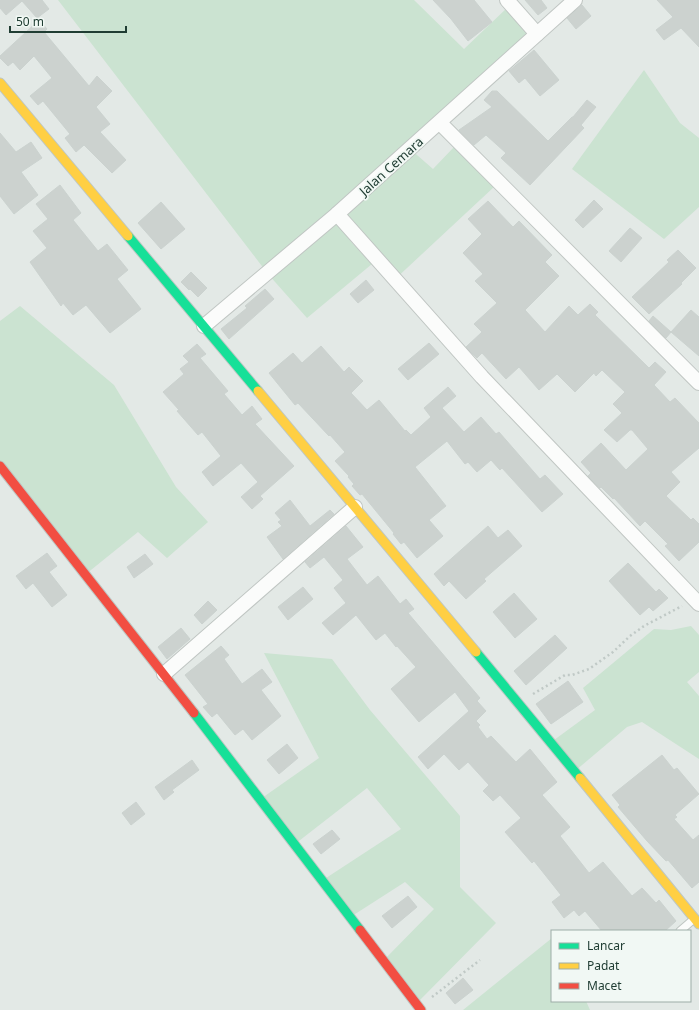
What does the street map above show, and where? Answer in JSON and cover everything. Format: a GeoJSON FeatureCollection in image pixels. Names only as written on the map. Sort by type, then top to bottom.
{"type":"FeatureCollection","features":[{"type":"Feature","properties":{"kind":"street"},"geometry":{"type":"LineString","coordinates":[[508,0],[537,34]]}},
{"type":"Feature","properties":{"kind":"street","name":"Jalan Cemara"},"geometry":{"type":"LineString","coordinates":[[204,326],[337,214],[575,0]]}},
{"type":"Feature","properties":{"kind":"street"},"geometry":{"type":"LineString","coordinates":[[0,83],[519,703],[696,921]]}},
{"type":"Feature","properties":{"kind":"street"},"geometry":{"type":"LineString","coordinates":[[440,123],[699,383]]}},
{"type":"Feature","properties":{"kind":"street"},"geometry":{"type":"LineString","coordinates":[[337,214],[482,377],[697,602]]}},
{"type":"Feature","properties":{"kind":"street"},"geometry":{"type":"LineString","coordinates":[[0,466],[164,674],[420,1008]]}},
{"type":"Feature","properties":{"kind":"street"},"geometry":{"type":"LineString","coordinates":[[164,674],[355,507]]}},
{"type":"Feature","properties":{"kind":"lane"},"geometry":{"type":"LineString","coordinates":[[682,930],[696,921]]}},
{"type":"Feature","properties":{"kind":"path"},"geometry":{"type":"LineString","coordinates":[[519,703],[560,677],[590,669],[644,626],[697,602]]}},
{"type":"Feature","properties":{"kind":"path"},"geometry":{"type":"LineString","coordinates":[[420,1008],[480,960]]}},
{"type":"Feature","properties":{"kind":"green space"},"geometry":{"type":"Polygon","coordinates":[[[58,0],[414,0],[464,49],[509,6],[532,31],[328,213],[353,244],[372,264],[307,318],[268,274],[58,0]]]}},
{"type":"Feature","properties":{"kind":"green space"},"geometry":{"type":"Polygon","coordinates":[[[644,70],[680,123],[699,138],[699,207],[664,239],[572,169],[644,70]]]}},
{"type":"Feature","properties":{"kind":"green space"},"geometry":{"type":"Polygon","coordinates":[[[455,146],[495,186],[392,282],[333,215],[409,148],[433,169],[455,146]]]}},
{"type":"Feature","properties":{"kind":"green space"},"geometry":{"type":"Polygon","coordinates":[[[20,306],[114,385],[176,487],[208,522],[167,558],[138,532],[86,574],[0,465],[0,321],[20,306]]]}},
{"type":"Feature","properties":{"kind":"green space"},"geometry":{"type":"Polygon","coordinates":[[[691,626],[699,635],[699,672],[687,682],[699,696],[699,759],[642,722],[627,727],[575,771],[550,743],[595,710],[583,688],[654,629],[671,630],[691,626]]]}},
{"type":"Feature","properties":{"kind":"green space"},"geometry":{"type":"Polygon","coordinates":[[[264,653],[332,659],[370,710],[460,816],[460,887],[496,923],[418,1002],[384,960],[434,909],[405,882],[352,916],[323,880],[401,829],[367,788],[295,844],[262,798],[319,758],[264,653]]]}},
{"type":"Feature","properties":{"kind":"green space"},"geometry":{"type":"Polygon","coordinates":[[[551,939],[551,1002],[586,1002],[590,1010],[463,1010],[551,939]]]}},
{"type":"Feature","properties":{"kind":"building"},"geometry":{"type":"Polygon","coordinates":[[[0,0],[42,0],[49,9],[37,18],[22,1],[6,15],[0,8],[0,0]]]}},
{"type":"Feature","properties":{"kind":"building"},"geometry":{"type":"Polygon","coordinates":[[[433,0],[474,0],[492,22],[468,41],[451,19],[433,0]]]}},
{"type":"Feature","properties":{"kind":"building"},"geometry":{"type":"Polygon","coordinates":[[[525,0],[541,0],[547,8],[538,15],[525,0]]]}},
{"type":"Feature","properties":{"kind":"building"},"geometry":{"type":"Polygon","coordinates":[[[657,0],[699,0],[699,47],[681,28],[664,40],[656,30],[673,17],[657,0]]]}},
{"type":"Feature","properties":{"kind":"building"},"geometry":{"type":"Polygon","coordinates":[[[582,5],[591,16],[576,29],[567,18],[582,5]]]}},
{"type":"Feature","properties":{"kind":"building"},"geometry":{"type":"Polygon","coordinates":[[[39,20],[47,29],[44,32],[89,86],[97,76],[112,91],[96,107],[110,124],[100,132],[126,160],[112,173],[84,145],[76,152],[65,138],[70,134],[43,101],[38,105],[30,96],[52,78],[34,56],[20,70],[13,62],[8,66],[0,58],[0,56],[39,20]]]}},
{"type":"Feature","properties":{"kind":"building"},"geometry":{"type":"Polygon","coordinates":[[[534,50],[559,80],[540,96],[525,78],[519,83],[509,71],[534,50]]]}},
{"type":"Feature","properties":{"kind":"building"},"geometry":{"type":"Polygon","coordinates":[[[492,91],[497,91],[548,141],[573,117],[587,100],[596,107],[581,125],[584,128],[530,185],[501,158],[506,153],[486,135],[474,145],[459,130],[492,107],[484,100],[492,91]]]}},
{"type":"Feature","properties":{"kind":"building"},"geometry":{"type":"Polygon","coordinates":[[[0,133],[16,152],[31,142],[42,158],[21,172],[38,195],[14,214],[0,196],[0,133]]]}},
{"type":"Feature","properties":{"kind":"building"},"geometry":{"type":"Polygon","coordinates":[[[60,185],[81,213],[73,220],[98,251],[107,244],[128,270],[117,279],[141,309],[110,333],[86,305],[73,315],[63,303],[61,306],[30,262],[47,248],[33,231],[48,219],[36,204],[60,185]]]}},
{"type":"Feature","properties":{"kind":"building"},"geometry":{"type":"Polygon","coordinates":[[[594,200],[603,209],[583,228],[575,220],[594,200]]]}},
{"type":"Feature","properties":{"kind":"building"},"geometry":{"type":"Polygon","coordinates":[[[488,201],[513,227],[519,221],[552,255],[545,262],[559,276],[525,310],[545,332],[569,306],[578,315],[590,304],[598,312],[595,315],[649,368],[655,362],[666,372],[654,385],[670,402],[675,398],[699,423],[699,448],[671,472],[680,482],[666,496],[691,520],[693,518],[699,524],[699,542],[679,561],[665,546],[668,544],[645,521],[640,526],[614,498],[613,499],[601,487],[600,488],[588,476],[591,473],[581,462],[601,443],[626,470],[648,449],[632,430],[630,430],[617,442],[604,430],[622,413],[613,404],[625,392],[602,370],[596,376],[594,373],[575,392],[557,374],[539,390],[519,367],[506,379],[482,353],[477,358],[466,347],[482,332],[474,324],[497,303],[475,281],[483,274],[463,253],[482,234],[468,219],[488,201]]]}},
{"type":"Feature","properties":{"kind":"building"},"geometry":{"type":"Polygon","coordinates":[[[161,202],[185,229],[161,249],[138,223],[161,202]]]}},
{"type":"Feature","properties":{"kind":"building"},"geometry":{"type":"Polygon","coordinates":[[[630,228],[642,238],[621,262],[609,251],[630,228]]]}},
{"type":"Feature","properties":{"kind":"building"},"geometry":{"type":"Polygon","coordinates":[[[678,250],[696,268],[681,283],[682,284],[649,314],[632,297],[669,262],[667,260],[678,250]]]}},
{"type":"Feature","properties":{"kind":"building"},"geometry":{"type":"Polygon","coordinates":[[[191,272],[207,288],[198,297],[181,282],[191,272]]]}},
{"type":"Feature","properties":{"kind":"building"},"geometry":{"type":"Polygon","coordinates":[[[366,280],[374,290],[358,303],[350,294],[366,280]]]}},
{"type":"Feature","properties":{"kind":"building"},"geometry":{"type":"Polygon","coordinates":[[[265,289],[274,299],[229,339],[221,329],[247,308],[245,306],[265,289]]]}},
{"type":"Feature","properties":{"kind":"building"},"geometry":{"type":"Polygon","coordinates":[[[691,310],[699,317],[699,356],[671,332],[691,310]]]}},
{"type":"Feature","properties":{"kind":"building"},"geometry":{"type":"Polygon","coordinates":[[[653,316],[671,332],[666,338],[649,321],[653,316]]]}},
{"type":"Feature","properties":{"kind":"building"},"geometry":{"type":"Polygon","coordinates":[[[429,343],[439,354],[408,380],[398,369],[429,343]]]}},
{"type":"Feature","properties":{"kind":"building"},"geometry":{"type":"Polygon","coordinates":[[[197,344],[206,354],[200,358],[228,391],[224,394],[242,415],[252,406],[262,419],[255,424],[294,466],[260,496],[263,499],[252,509],[241,497],[258,482],[241,463],[213,486],[202,472],[221,456],[202,432],[198,435],[163,392],[184,374],[180,369],[189,362],[183,356],[197,344]]]}},
{"type":"Feature","properties":{"kind":"building"},"geometry":{"type":"Polygon","coordinates":[[[321,346],[344,372],[349,367],[363,381],[351,393],[367,410],[379,400],[405,431],[406,430],[411,435],[431,417],[424,408],[448,387],[456,396],[442,408],[464,432],[481,417],[496,434],[499,432],[540,479],[545,475],[563,494],[542,512],[502,468],[500,470],[491,460],[477,472],[468,462],[465,464],[447,441],[415,467],[446,506],[429,520],[443,536],[417,558],[404,542],[401,544],[393,534],[394,533],[362,494],[360,495],[352,486],[354,484],[348,477],[349,476],[335,461],[345,452],[298,403],[295,405],[269,373],[293,353],[302,363],[321,346]]]}},
{"type":"Feature","properties":{"kind":"building"},"geometry":{"type":"Polygon","coordinates":[[[290,500],[310,526],[330,510],[334,514],[283,559],[267,537],[282,526],[278,522],[281,520],[275,513],[290,500]]]}},
{"type":"Feature","properties":{"kind":"building"},"geometry":{"type":"Polygon","coordinates":[[[346,526],[363,547],[347,559],[367,585],[378,576],[400,604],[406,599],[414,609],[408,613],[480,698],[477,701],[486,711],[476,721],[480,725],[478,727],[487,739],[491,736],[516,762],[530,749],[557,782],[542,795],[570,827],[560,836],[589,873],[603,862],[632,896],[642,888],[656,903],[659,900],[676,921],[666,930],[601,930],[585,911],[579,916],[574,910],[564,918],[552,902],[561,895],[534,861],[532,863],[505,832],[521,818],[500,795],[493,801],[483,791],[489,785],[468,762],[459,770],[444,754],[428,769],[418,757],[469,711],[455,692],[419,722],[391,689],[416,667],[397,646],[396,647],[385,633],[376,640],[356,615],[333,635],[322,623],[346,603],[334,588],[343,580],[324,557],[310,568],[305,562],[346,526]]]}},
{"type":"Feature","properties":{"kind":"building"},"geometry":{"type":"Polygon","coordinates":[[[488,526],[498,538],[508,530],[522,546],[484,579],[486,581],[466,599],[449,581],[444,586],[434,574],[488,526]]]}},
{"type":"Feature","properties":{"kind":"building"},"geometry":{"type":"Polygon","coordinates":[[[47,553],[57,566],[49,572],[67,595],[52,607],[33,583],[26,589],[16,576],[47,553]]]}},
{"type":"Feature","properties":{"kind":"building"},"geometry":{"type":"Polygon","coordinates":[[[145,554],[153,564],[134,578],[127,567],[145,554]]]}},
{"type":"Feature","properties":{"kind":"building"},"geometry":{"type":"Polygon","coordinates":[[[628,563],[656,592],[659,589],[668,598],[653,611],[649,607],[640,615],[609,581],[628,563]]]}},
{"type":"Feature","properties":{"kind":"building"},"geometry":{"type":"Polygon","coordinates":[[[303,587],[313,599],[288,620],[278,607],[303,587]]]}},
{"type":"Feature","properties":{"kind":"building"},"geometry":{"type":"Polygon","coordinates":[[[514,593],[537,619],[515,638],[493,612],[514,593]]]}},
{"type":"Feature","properties":{"kind":"building"},"geometry":{"type":"Polygon","coordinates":[[[208,601],[217,610],[202,624],[194,615],[208,601]]]}},
{"type":"Feature","properties":{"kind":"building"},"geometry":{"type":"Polygon","coordinates":[[[181,628],[190,639],[167,659],[158,647],[181,628]]]}},
{"type":"Feature","properties":{"kind":"building"},"geometry":{"type":"Polygon","coordinates":[[[555,635],[567,648],[526,685],[514,671],[555,635]]]}},
{"type":"Feature","properties":{"kind":"building"},"geometry":{"type":"Polygon","coordinates":[[[221,646],[229,655],[224,659],[242,684],[262,669],[272,682],[261,690],[281,716],[252,740],[243,729],[235,735],[217,713],[212,717],[203,707],[208,704],[185,675],[221,646]]]}},
{"type":"Feature","properties":{"kind":"building"},"geometry":{"type":"Polygon","coordinates":[[[568,681],[583,702],[551,724],[536,704],[568,681]]]}},
{"type":"Feature","properties":{"kind":"building"},"geometry":{"type":"Polygon","coordinates":[[[287,744],[298,758],[279,774],[267,760],[287,744]]]}},
{"type":"Feature","properties":{"kind":"building"},"geometry":{"type":"Polygon","coordinates":[[[662,755],[674,770],[677,768],[699,794],[675,815],[677,817],[674,819],[693,840],[699,835],[699,882],[692,888],[668,860],[666,861],[647,841],[618,807],[620,805],[612,795],[662,755]]]}},
{"type":"Feature","properties":{"kind":"building"},"geometry":{"type":"Polygon","coordinates":[[[192,760],[199,770],[172,790],[174,792],[164,800],[155,787],[192,760]]]}},
{"type":"Feature","properties":{"kind":"building"},"geometry":{"type":"Polygon","coordinates":[[[136,802],[145,814],[131,825],[122,813],[136,802]]]}},
{"type":"Feature","properties":{"kind":"building"},"geometry":{"type":"Polygon","coordinates":[[[332,830],[340,839],[321,854],[313,844],[332,830]]]}},
{"type":"Feature","properties":{"kind":"building"},"geometry":{"type":"Polygon","coordinates":[[[408,896],[417,907],[392,928],[382,916],[408,896]]]}},
{"type":"Feature","properties":{"kind":"building"},"geometry":{"type":"Polygon","coordinates":[[[463,978],[473,990],[455,1004],[446,993],[463,978]]]}},
{"type":"Feature","properties":{"kind":"traffic: fast"},"geometry":{"type":"LineString","coordinates":[[128,236],[258,391]]}},
{"type":"Feature","properties":{"kind":"traffic: fast"},"geometry":{"type":"LineString","coordinates":[[476,652],[580,778]]}},
{"type":"Feature","properties":{"kind":"traffic: fast"},"geometry":{"type":"LineString","coordinates":[[194,713],[360,930]]}},
{"type":"Feature","properties":{"kind":"traffic: slow"},"geometry":{"type":"LineString","coordinates":[[0,83],[128,236]]}},
{"type":"Feature","properties":{"kind":"traffic: slow"},"geometry":{"type":"LineString","coordinates":[[258,391],[476,652]]}},
{"type":"Feature","properties":{"kind":"traffic: slow"},"geometry":{"type":"LineString","coordinates":[[580,778],[699,924]]}},
{"type":"Feature","properties":{"kind":"traffic: jam"},"geometry":{"type":"LineString","coordinates":[[0,466],[194,713]]}},
{"type":"Feature","properties":{"kind":"traffic: jam"},"geometry":{"type":"LineString","coordinates":[[360,930],[421,1010]]}}]}
